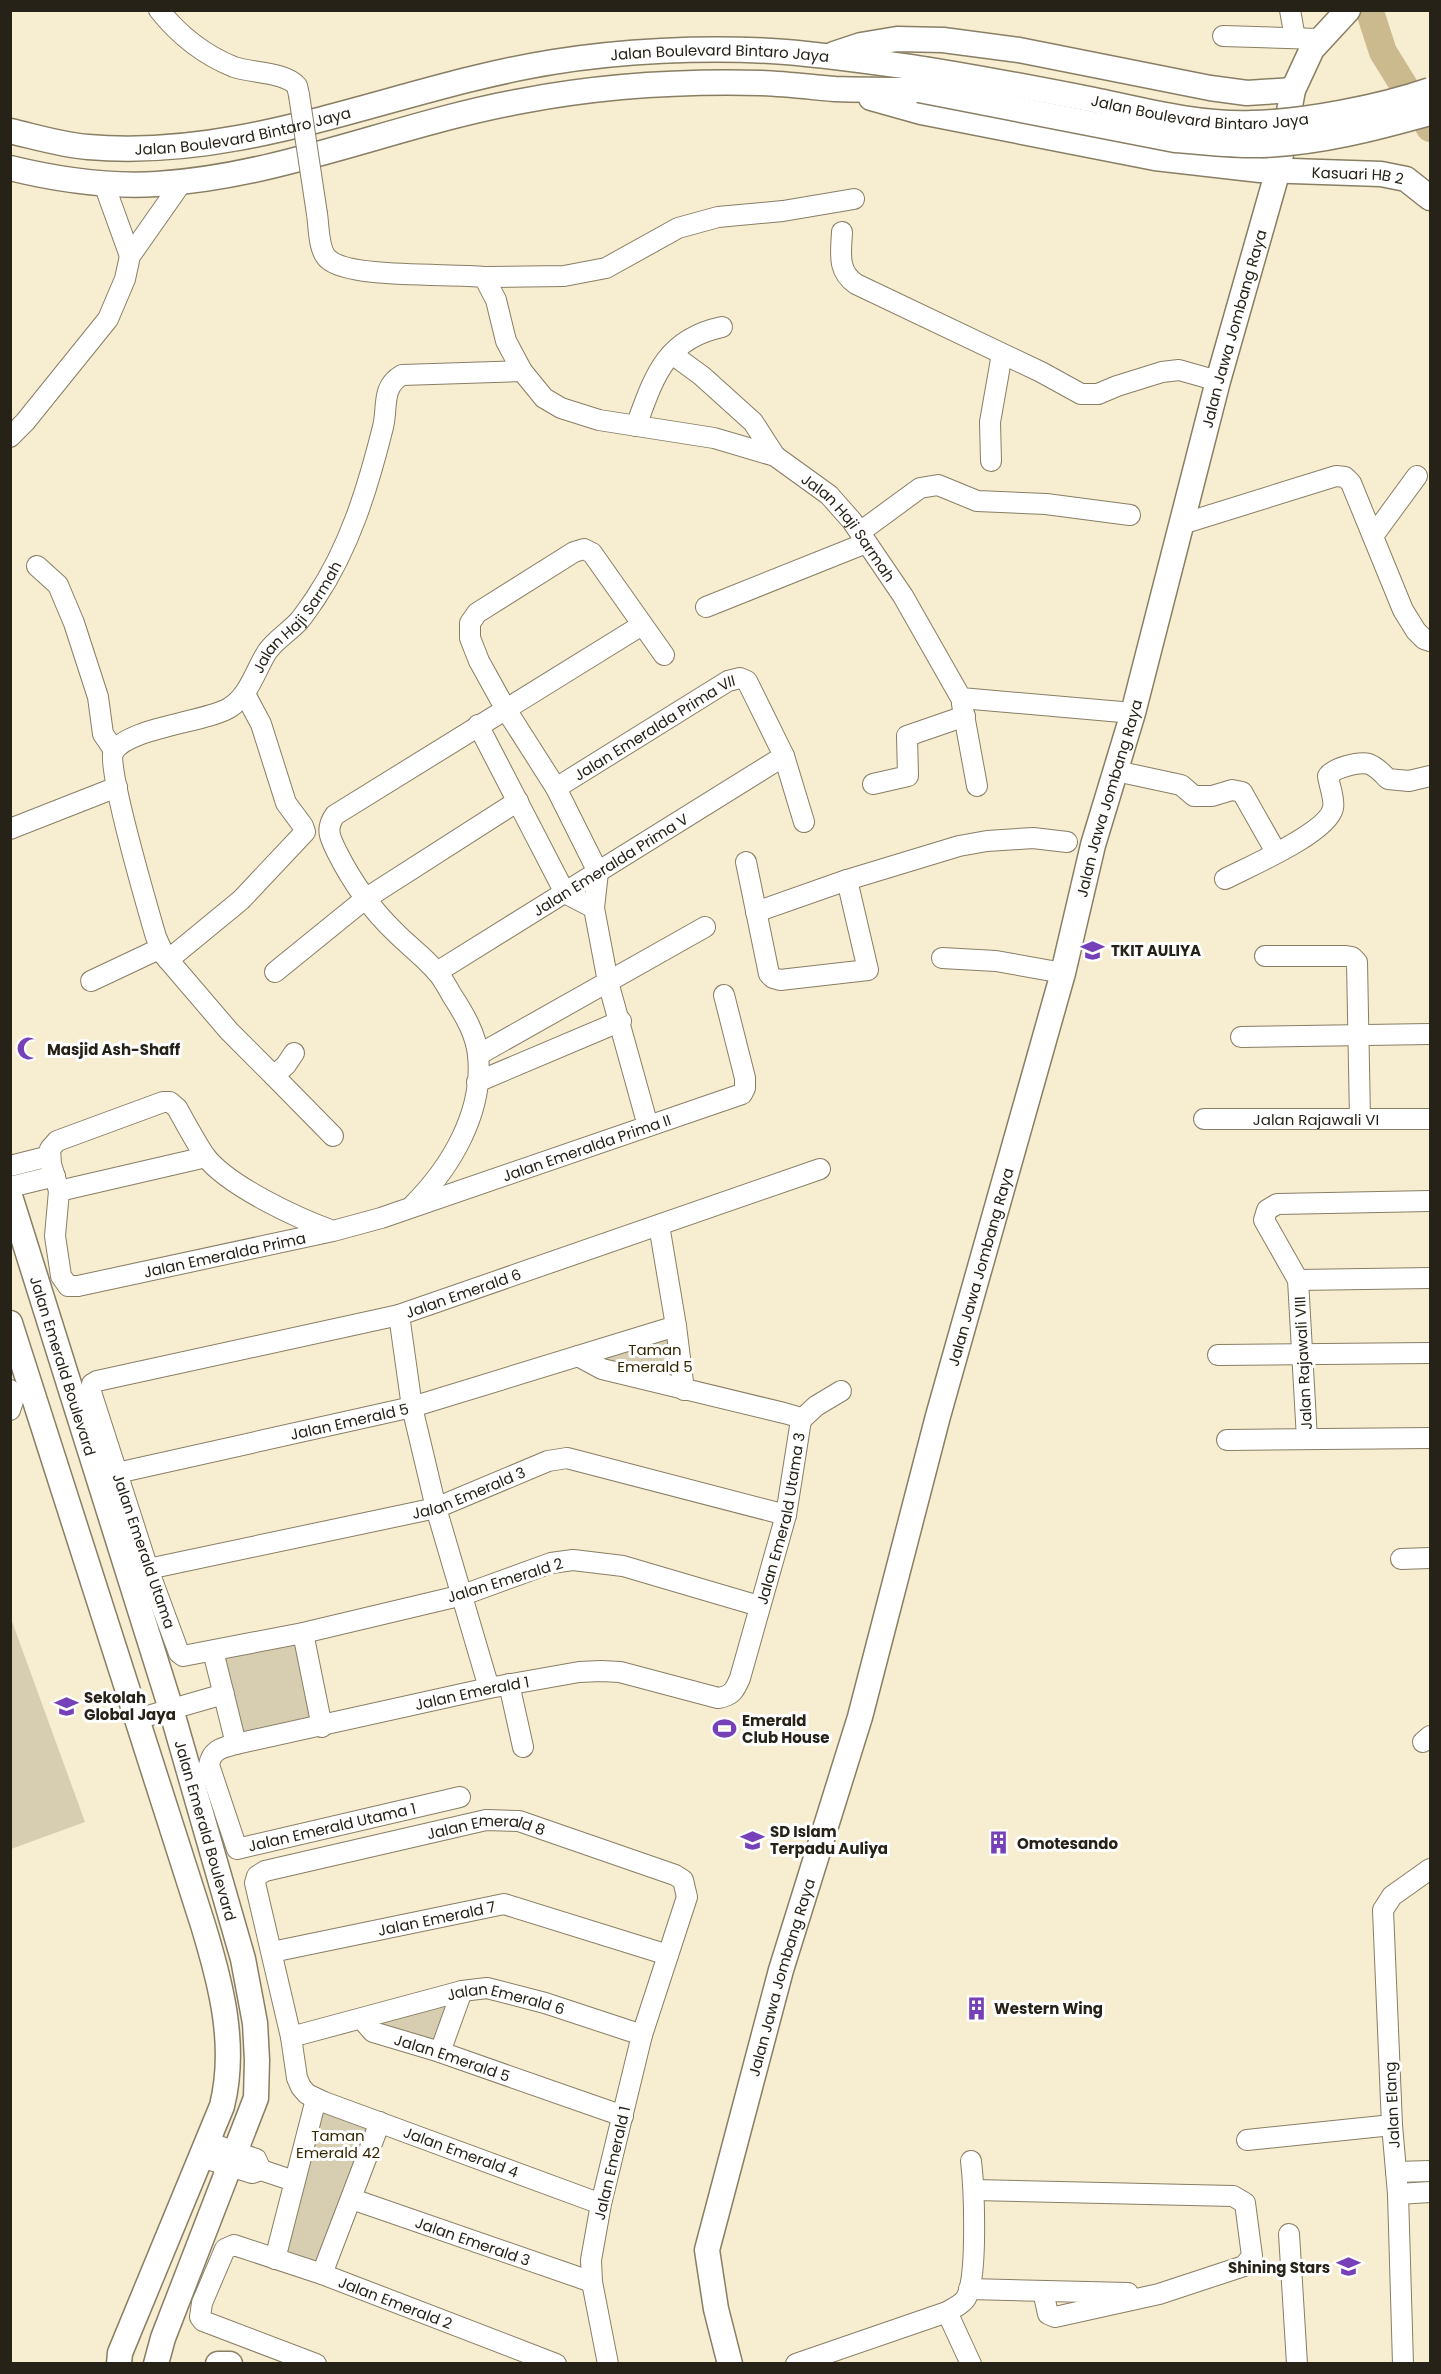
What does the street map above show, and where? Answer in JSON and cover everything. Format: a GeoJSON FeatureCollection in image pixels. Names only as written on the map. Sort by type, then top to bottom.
{"type":"FeatureCollection","features":[{"type":"Feature","properties":{"kind":"main road","name":"Jalan Jawa Jombang Raya"},"geometry":{"type":"LineString","coordinates":[[730,2364],[716,2309],[707,2250],[781,1970],[860,1717],[938,1416],[1063,972],[1093,845],[1133,713],[1218,381],[1278,170],[1293,90],[1301,69],[1319,39],[1348,10]]}},
{"type":"Feature","properties":{"kind":"main road"},"geometry":{"type":"LineString","coordinates":[[826,56],[861,45],[897,39],[943,40],[1020,50],[1210,88],[1247,93],[1293,90]]}},
{"type":"Feature","properties":{"kind":"main road","name":"Jalan Boulevard Bintaro Jaya"},"geometry":{"type":"LineString","coordinates":[[10,131],[87,147],[126,148],[209,143],[276,131],[422,91],[554,62],[719,50],[826,56],[1175,140],[1262,145],[1358,132],[1431,113]]}},
{"type":"Feature","properties":{"kind":"main road","name":"Jalan Boulevard Bintaro Jaya"},"geometry":{"type":"LineString","coordinates":[[10,168],[68,181],[104,184],[182,182],[286,164],[522,100],[621,87],[761,83],[838,89],[921,79],[1012,83],[1202,121],[1252,123],[1315,117],[1385,103],[1431,90]]}},
{"type":"Feature","properties":{"kind":"main road","name":"Kasuari HB 2"},"geometry":{"type":"LineString","coordinates":[[838,89],[921,112],[1155,158],[1207,165],[1381,174],[1406,179],[1431,198]]}},
{"type":"Feature","properties":{"kind":"main road","name":"Jalan Emerald Boulevard"},"geometry":{"type":"LineString","coordinates":[[10,1196],[27,1243],[172,1715],[243,1959],[255,2023],[256,2098],[158,2362]]}},
{"type":"Feature","properties":{"kind":"main road","name":"Jalan Emerald Boulevard"},"geometry":{"type":"LineString","coordinates":[[10,1323],[203,1925],[223,1998],[227,2046],[226,2091],[119,2358]]}},
{"type":"Feature","properties":{"kind":"main road"},"geometry":{"type":"LineString","coordinates":[[119,2358],[158,2362]]}},
{"type":"Feature","properties":{"kind":"main road"},"geometry":{"type":"LineString","coordinates":[[218,2364],[230,2364]]}},
{"type":"Feature","properties":{"kind":"street"},"geometry":{"type":"LineString","coordinates":[[159,10],[188,42],[205,52],[236,68],[289,79],[297,86],[322,247],[326,258],[369,272],[484,277],[564,276],[606,268],[678,228],[718,217],[783,211],[854,199]]}},
{"type":"Feature","properties":{"kind":"street"},"geometry":{"type":"LineString","coordinates":[[1290,10],[1295,38]]}},
{"type":"Feature","properties":{"kind":"street"},"geometry":{"type":"LineString","coordinates":[[1223,36],[1319,39]]}},
{"type":"Feature","properties":{"kind":"street"},"geometry":{"type":"LineString","coordinates":[[10,436],[25,422],[108,319],[125,279],[130,256],[182,182]]}},
{"type":"Feature","properties":{"kind":"street"},"geometry":{"type":"LineString","coordinates":[[104,184],[130,256]]}},
{"type":"Feature","properties":{"kind":"street"},"geometry":{"type":"LineString","coordinates":[[842,232],[841,262],[848,279],[876,295],[1081,394],[1098,394],[1162,372],[1179,370],[1218,381]]}},
{"type":"Feature","properties":{"kind":"street","name":"Jalan Haji Sarmah"},"geometry":{"type":"LineString","coordinates":[[484,277],[496,300],[506,341],[522,371],[544,398],[561,408],[599,420],[714,438],[775,456],[829,495],[863,537],[925,630],[963,707],[977,786]]}},
{"type":"Feature","properties":{"kind":"street"},"geometry":{"type":"LineString","coordinates":[[636,426],[659,368],[693,335],[722,327]]}},
{"type":"Feature","properties":{"kind":"street"},"geometry":{"type":"LineString","coordinates":[[672,354],[702,376],[753,422],[775,456]]}},
{"type":"Feature","properties":{"kind":"street"},"geometry":{"type":"LineString","coordinates":[[992,461],[990,422],[1002,354]]}},
{"type":"Feature","properties":{"kind":"street","name":"Jalan Haji Sarmah"},"geometry":{"type":"LineString","coordinates":[[114,750],[146,732],[228,709],[245,694],[268,650],[300,620],[339,558],[361,503],[383,428],[387,392],[392,381],[402,375],[522,371]]}},
{"type":"Feature","properties":{"kind":"street"},"geometry":{"type":"LineString","coordinates":[[1182,524],[1336,476],[1345,477],[1351,483],[1412,625],[1424,639],[1431,641]]}},
{"type":"Feature","properties":{"kind":"street"},"geometry":{"type":"LineString","coordinates":[[1373,536],[1417,476]]}},
{"type":"Feature","properties":{"kind":"street"},"geometry":{"type":"LineString","coordinates":[[706,607],[863,537],[920,488],[928,485],[938,485],[977,501],[1046,504],[1130,515]]}},
{"type":"Feature","properties":{"kind":"street"},"geometry":{"type":"LineString","coordinates":[[648,1126],[621,1021],[608,981],[594,908],[598,872],[556,788],[505,708],[479,661],[470,638],[470,622],[477,613],[574,552],[584,549],[592,553],[664,655]]}},
{"type":"Feature","properties":{"kind":"street"},"geometry":{"type":"LineString","coordinates":[[37,566],[58,585],[98,697],[103,734],[114,750],[111,756],[117,788],[156,937],[164,954],[229,1031],[333,1136]]}},
{"type":"Feature","properties":{"kind":"street"},"geometry":{"type":"LineString","coordinates":[[410,1209],[431,1186],[456,1150],[472,1113],[478,1055],[467,1019],[437,972],[394,931],[365,899],[342,862],[328,833],[329,824],[335,815],[642,625]]}},
{"type":"Feature","properties":{"kind":"street","name":"Jalan Emeralda Prima VII"},"geometry":{"type":"LineString","coordinates":[[556,788],[669,716],[728,681],[740,678],[747,681],[784,756],[804,822]]}},
{"type":"Feature","properties":{"kind":"street"},"geometry":{"type":"LineString","coordinates":[[91,981],[164,954],[241,900],[305,832],[286,803],[261,724],[245,694]]}},
{"type":"Feature","properties":{"kind":"street"},"geometry":{"type":"LineString","coordinates":[[873,784],[908,776],[907,736],[963,707],[1133,713]]}},
{"type":"Feature","properties":{"kind":"street"},"geometry":{"type":"LineString","coordinates":[[478,725],[565,893],[594,908]]}},
{"type":"Feature","properties":{"kind":"street","name":"Jalan Emeralda Prima V"},"geometry":{"type":"LineString","coordinates":[[437,972],[784,756]]}},
{"type":"Feature","properties":{"kind":"street"},"geometry":{"type":"LineString","coordinates":[[1225,879],[1310,834],[1327,822],[1334,807],[1328,776],[1332,771],[1366,763],[1377,768],[1388,779],[1409,781],[1431,776]]}},
{"type":"Feature","properties":{"kind":"street"},"geometry":{"type":"LineString","coordinates":[[1116,771],[1180,785],[1194,796],[1212,796],[1232,790],[1242,792],[1276,852]]}},
{"type":"Feature","properties":{"kind":"street"},"geometry":{"type":"LineString","coordinates":[[10,829],[117,788]]}},
{"type":"Feature","properties":{"kind":"street"},"geometry":{"type":"LineString","coordinates":[[275,972],[365,899],[518,801]]}},
{"type":"Feature","properties":{"kind":"street"},"geometry":{"type":"LineString","coordinates":[[756,912],[847,880],[959,846],[987,841],[1034,847],[1066,842],[1093,845]]}},
{"type":"Feature","properties":{"kind":"street"},"geometry":{"type":"LineString","coordinates":[[746,862],[769,974],[780,980],[868,970],[847,880]]}},
{"type":"Feature","properties":{"kind":"street"},"geometry":{"type":"LineString","coordinates":[[478,1055],[705,927]]}},
{"type":"Feature","properties":{"kind":"street"},"geometry":{"type":"LineString","coordinates":[[1265,956],[1353,957],[1357,962],[1360,1118]]}},
{"type":"Feature","properties":{"kind":"street"},"geometry":{"type":"LineString","coordinates":[[942,958],[996,961],[1063,972]]}},
{"type":"Feature","properties":{"kind":"street","name":"Jalan Emeralda Prima II"},"geometry":{"type":"LineString","coordinates":[[333,1231],[410,1209],[742,1095],[745,1078],[724,995]]}},
{"type":"Feature","properties":{"kind":"street"},"geometry":{"type":"LineString","coordinates":[[477,1082],[621,1021]]}},
{"type":"Feature","properties":{"kind":"street"},"geometry":{"type":"LineString","coordinates":[[1241,1037],[1431,1034]]}},
{"type":"Feature","properties":{"kind":"street"},"geometry":{"type":"LineString","coordinates":[[274,1076],[286,1065],[294,1053]]}},
{"type":"Feature","properties":{"kind":"street","name":"Jalan Emeralda Prima"},"geometry":{"type":"LineString","coordinates":[[163,1102],[170,1102],[177,1108],[206,1157],[228,1177],[310,1222],[333,1231],[78,1286],[68,1286],[61,1276],[54,1236],[57,1184],[50,1149],[57,1141],[163,1102]]}},
{"type":"Feature","properties":{"kind":"street","name":"Jalan Rajawali VI"},"geometry":{"type":"LineString","coordinates":[[1204,1119],[1431,1119]]}},
{"type":"Feature","properties":{"kind":"street"},"geometry":{"type":"LineString","coordinates":[[10,1166],[50,1156]]}},
{"type":"Feature","properties":{"kind":"street"},"geometry":{"type":"LineString","coordinates":[[10,1187],[57,1184],[206,1157]]}},
{"type":"Feature","properties":{"kind":"street","name":"Jalan Emerald 6"},"geometry":{"type":"LineString","coordinates":[[97,1381],[399,1315],[820,1169]]}},
{"type":"Feature","properties":{"kind":"street","name":"Jalan Rajawali VIII"},"geometry":{"type":"LineString","coordinates":[[1307,1439],[1298,1280],[1264,1220],[1267,1210],[1277,1204],[1431,1202]]}},
{"type":"Feature","properties":{"kind":"street"},"geometry":{"type":"LineString","coordinates":[[578,1356],[602,1369],[684,1390],[659,1225]]}},
{"type":"Feature","properties":{"kind":"street"},"geometry":{"type":"LineString","coordinates":[[1298,1280],[1431,1278]]}},
{"type":"Feature","properties":{"kind":"street"},"geometry":{"type":"LineString","coordinates":[[399,1315],[412,1407],[436,1508],[489,1688]]}},
{"type":"Feature","properties":{"kind":"street","name":"Jalan Emerald 5"},"geometry":{"type":"LineString","coordinates":[[117,1473],[412,1407],[676,1326]]}},
{"type":"Feature","properties":{"kind":"street"},"geometry":{"type":"LineString","coordinates":[[1218,1355],[1431,1353]]}},
{"type":"Feature","properties":{"kind":"street","name":"Jalan Emerald Utama"},"geometry":{"type":"LineString","coordinates":[[97,1381],[92,1384],[91,1392],[148,1569],[179,1653]]}},
{"type":"Feature","properties":{"kind":"street"},"geometry":{"type":"LineString","coordinates":[[10,1390],[13,1401],[10,1410]]}},
{"type":"Feature","properties":{"kind":"street","name":"Jalan Emerald Utama 3"},"geometry":{"type":"LineString","coordinates":[[684,1390],[784,1413],[801,1420],[786,1515],[740,1678],[734,1691],[728,1696]]}},
{"type":"Feature","properties":{"kind":"street"},"geometry":{"type":"LineString","coordinates":[[801,1420],[816,1406],[841,1391]]}},
{"type":"Feature","properties":{"kind":"street"},"geometry":{"type":"LineString","coordinates":[[1227,1440],[1431,1438]]}},
{"type":"Feature","properties":{"kind":"street","name":"Jalan Emerald 3"},"geometry":{"type":"LineString","coordinates":[[148,1569],[436,1508],[548,1461],[567,1458],[786,1515]]}},
{"type":"Feature","properties":{"kind":"street"},"geometry":{"type":"LineString","coordinates":[[1401,1559],[1431,1558]]}},
{"type":"Feature","properties":{"kind":"street","name":"Jalan Emerald 2"},"geometry":{"type":"LineString","coordinates":[[179,1653],[183,1656],[213,1651],[463,1595],[551,1563],[573,1560],[623,1566],[759,1606]]}},
{"type":"Feature","properties":{"kind":"street"},"geometry":{"type":"LineString","coordinates":[[303,1632],[322,1727]]}},
{"type":"Feature","properties":{"kind":"street"},"geometry":{"type":"LineString","coordinates":[[213,1651],[236,1744]]}},
{"type":"Feature","properties":{"kind":"street","name":"Jalan Emerald 1"},"geometry":{"type":"LineString","coordinates":[[215,1750],[489,1688],[570,1673],[620,1672],[718,1698],[728,1696]]}},
{"type":"Feature","properties":{"kind":"street"},"geometry":{"type":"LineString","coordinates":[[509,1684],[523,1747]]}},
{"type":"Feature","properties":{"kind":"street"},"geometry":{"type":"LineString","coordinates":[[139,1724],[225,1700]]}},
{"type":"Feature","properties":{"kind":"street","name":"Jalan Emerald Utama 1"},"geometry":{"type":"LineString","coordinates":[[215,1750],[209,1765],[237,1849],[460,1797]]}},
{"type":"Feature","properties":{"kind":"street","name":"Jalan Emerald 8"},"geometry":{"type":"LineString","coordinates":[[265,1871],[486,1820],[503,1819],[519,1821],[675,1875],[683,1880],[687,1897]]}},
{"type":"Feature","properties":{"kind":"street","name":"Jalan Elang"},"geometry":{"type":"LineString","coordinates":[[1403,2364],[1398,2194],[1392,2126],[1383,1910],[1392,1896],[1431,1869]]}},
{"type":"Feature","properties":{"kind":"street","name":"Jalan Emerald 4"},"geometry":{"type":"LineString","coordinates":[[265,1871],[257,1876],[255,1882],[291,2037],[297,2078],[301,2087],[316,2098],[601,2204]]}},
{"type":"Feature","properties":{"kind":"street","name":"Jalan Emerald 1"},"geometry":{"type":"LineString","coordinates":[[608,2364],[592,2282],[591,2260],[601,2204],[642,2035],[687,1897]]}},
{"type":"Feature","properties":{"kind":"street","name":"Jalan Emerald 7"},"geometry":{"type":"LineString","coordinates":[[272,1952],[504,1904],[668,1955]]}},
{"type":"Feature","properties":{"kind":"street","name":"Jalan Emerald 6"},"geometry":{"type":"LineString","coordinates":[[367,2018],[462,1991],[487,1988],[544,2003],[642,2035]]}},
{"type":"Feature","properties":{"kind":"street"},"geometry":{"type":"LineString","coordinates":[[440,2052],[462,1991]]}},
{"type":"Feature","properties":{"kind":"street"},"geometry":{"type":"LineString","coordinates":[[291,2037],[367,2018]]}},
{"type":"Feature","properties":{"kind":"street","name":"Jalan Emerald 5"},"geometry":{"type":"LineString","coordinates":[[367,2018],[366,2024],[373,2032],[440,2052],[623,2116]]}},
{"type":"Feature","properties":{"kind":"street"},"geometry":{"type":"LineString","coordinates":[[275,2259],[316,2098]]}},
{"type":"Feature","properties":{"kind":"street"},"geometry":{"type":"LineString","coordinates":[[322,2274],[380,2122]]}},
{"type":"Feature","properties":{"kind":"street"},"geometry":{"type":"LineString","coordinates":[[1247,2140],[1392,2126]]}},
{"type":"Feature","properties":{"kind":"street"},"geometry":{"type":"LineString","coordinates":[[204,2150],[232,2159],[256,2159],[261,2170],[294,2181]]}},
{"type":"Feature","properties":{"kind":"street"},"geometry":{"type":"LineString","coordinates":[[796,2364],[947,2312],[960,2305],[969,2289],[975,2190],[971,2162]]}},
{"type":"Feature","properties":{"kind":"street"},"geometry":{"type":"LineString","coordinates":[[1396,2172],[1431,2171]]}},
{"type":"Feature","properties":{"kind":"street"},"geometry":{"type":"LineString","coordinates":[[969,2289],[1159,2294],[1247,2265],[1252,2256],[1245,2203],[1233,2196],[975,2190]]}},
{"type":"Feature","properties":{"kind":"street"},"geometry":{"type":"LineString","coordinates":[[1398,2194],[1431,2192]]}},
{"type":"Feature","properties":{"kind":"street","name":"Jalan Emerald 3"},"geometry":{"type":"LineString","coordinates":[[352,2199],[592,2282]]}},
{"type":"Feature","properties":{"kind":"street"},"geometry":{"type":"LineString","coordinates":[[1289,2234],[1296,2363]]}},
{"type":"Feature","properties":{"kind":"street","name":"Jalan Emerald 2"},"geometry":{"type":"LineString","coordinates":[[316,2364],[200,2318],[202,2303],[225,2248],[234,2245],[322,2274],[556,2364]]}},
{"type":"Feature","properties":{"kind":"street"},"geometry":{"type":"LineString","coordinates":[[947,2312],[971,2364]]}},
{"type":"Feature","properties":{"kind":"green space","name":"Taman Emerald 5"},"geometry":{"type":"Polygon","coordinates":[[[676,1326],[684,1390],[578,1356],[676,1326]]]}},
{"type":"Feature","properties":{"kind":"green space"},"geometry":{"type":"Polygon","coordinates":[[[10,1616],[85,1822],[11,1849],[10,1849],[10,1616]]]}},
{"type":"Feature","properties":{"kind":"green space"},"geometry":{"type":"Polygon","coordinates":[[[303,1633],[322,1727],[236,1744],[213,1651],[303,1633]]]}},
{"type":"Feature","properties":{"kind":"green space"},"geometry":{"type":"Polygon","coordinates":[[[462,1991],[440,2052],[373,2032],[367,2018],[462,1991]]]}},
{"type":"Feature","properties":{"kind":"green space","name":"Taman Emerald 42"},"geometry":{"type":"Polygon","coordinates":[[[316,2099],[380,2122],[322,2274],[275,2259],[316,2099]]]}},
{"type":"Feature","properties":{"kind":"waterway"},"geometry":{"type":"LineString","coordinates":[[1370,12],[1383,52],[1430,128]]}},
{"type":"Feature","properties":{"kind":"place","name":"TKIT AULIYA"},"geometry":{"type":"Point","coordinates":[1093,950]}},
{"type":"Feature","properties":{"kind":"place","name":"Masjid Ash-Shaff"},"geometry":{"type":"Point","coordinates":[29,1049]}},
{"type":"Feature","properties":{"kind":"place","name":"Sekolah Global Jaya"},"geometry":{"type":"Point","coordinates":[66,1706]}},
{"type":"Feature","properties":{"kind":"place","name":"Emerald Club House"},"geometry":{"type":"Point","coordinates":[724,1729]}},
{"type":"Feature","properties":{"kind":"place","name":"SD Islam Terpadu Auliya"},"geometry":{"type":"Point","coordinates":[752,1840]}},
{"type":"Feature","properties":{"kind":"place","name":"Omotesando"},"geometry":{"type":"Point","coordinates":[999,1843]}},
{"type":"Feature","properties":{"kind":"place","name":"Western Wing"},"geometry":{"type":"Point","coordinates":[976,2008]}},
{"type":"Feature","properties":{"kind":"place","name":"Shining Stars"},"geometry":{"type":"Point","coordinates":[1348,2267]}}]}
